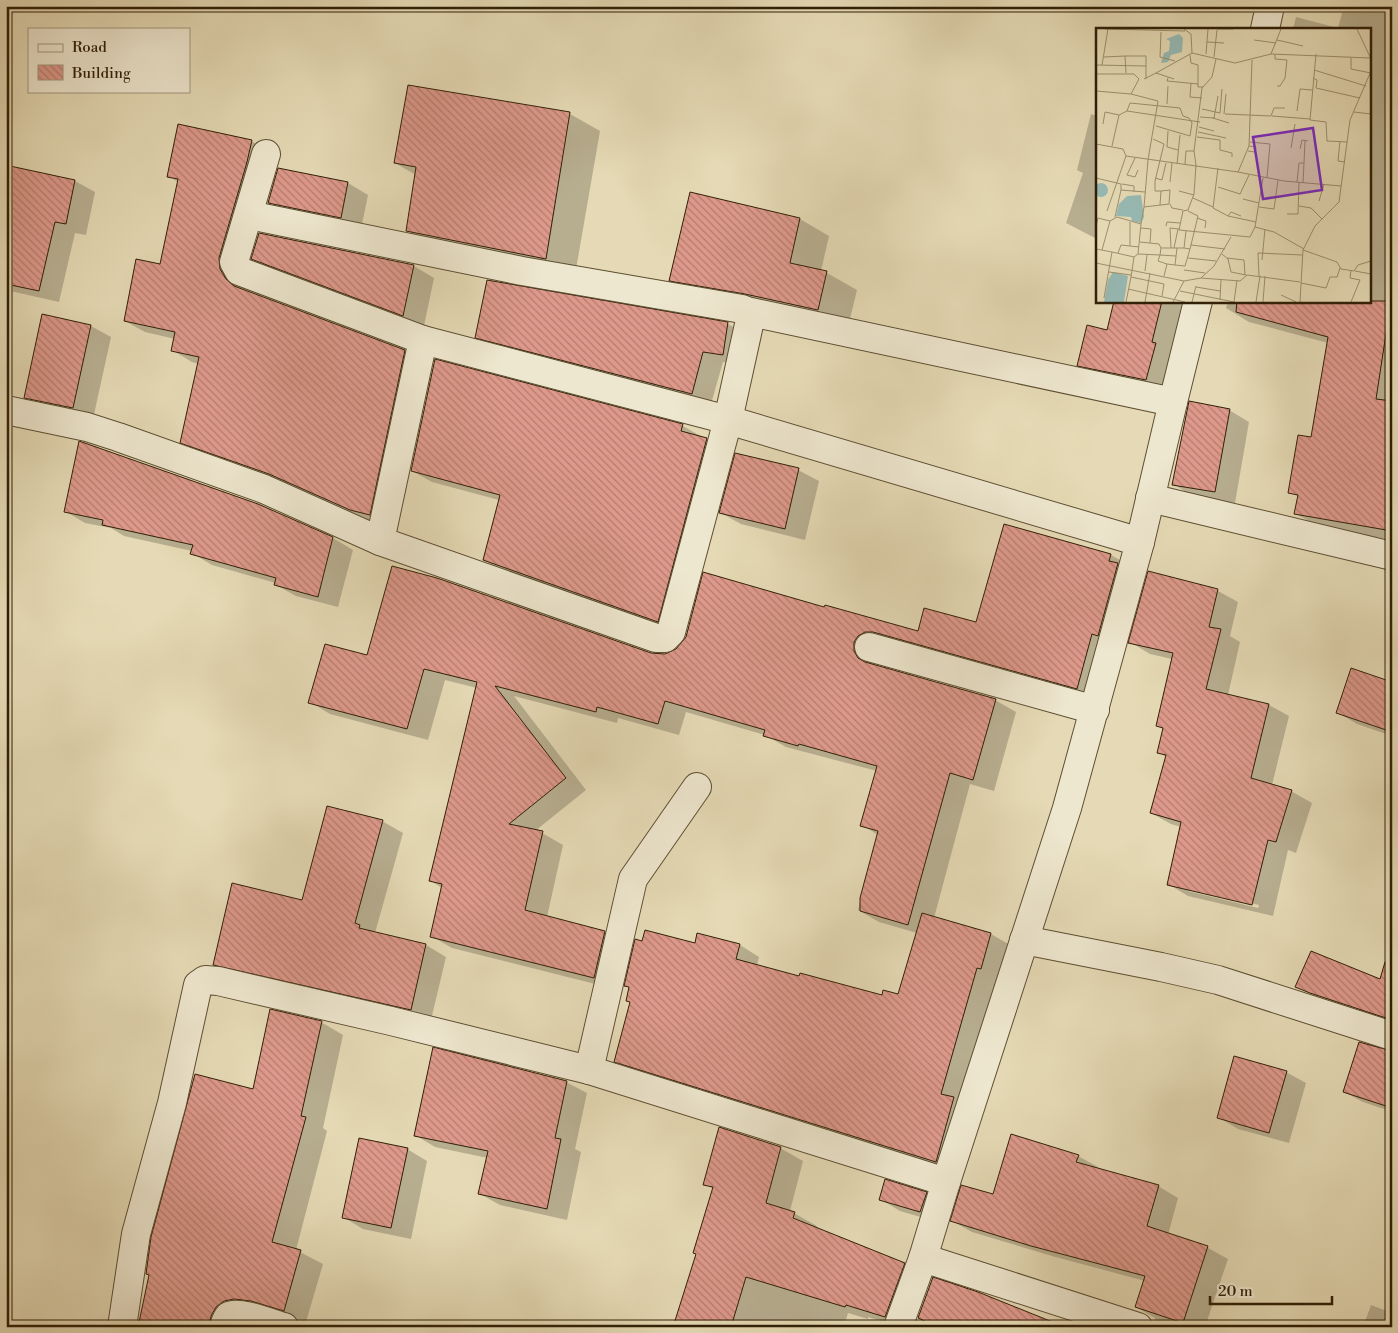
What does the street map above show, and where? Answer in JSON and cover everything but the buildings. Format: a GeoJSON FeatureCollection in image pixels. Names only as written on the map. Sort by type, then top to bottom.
{"type":"FeatureCollection","features":[{"type":"Feature","properties":{"kind":"street"},"geometry":{"type":"LineString","coordinates":[[1264,28],[1270,6]]}},
{"type":"Feature","properties":{"kind":"street"},"geometry":{"type":"LineString","coordinates":[[266,154],[234,262],[239,271],[423,340],[728,420],[1140,542]]}},
{"type":"Feature","properties":{"kind":"street"},"geometry":{"type":"LineString","coordinates":[[249,215],[522,271],[742,309],[1173,402]]}},
{"type":"Feature","properties":{"kind":"street"},"geometry":{"type":"LineString","coordinates":[[898,1327],[923,1258],[1067,808],[1140,542],[1198,302]]}},
{"type":"Feature","properties":{"kind":"street"},"geometry":{"type":"LineString","coordinates":[[6,410],[87,427],[118,437],[264,489],[380,541],[656,638],[665,638],[671,632],[728,420],[750,320],[746,311]]}},
{"type":"Feature","properties":{"kind":"street"},"geometry":{"type":"LineString","coordinates":[[380,541],[423,340]]}},
{"type":"Feature","properties":{"kind":"street"},"geometry":{"type":"LineString","coordinates":[[1150,498],[1392,556]]}},
{"type":"Feature","properties":{"kind":"street"},"geometry":{"type":"LineString","coordinates":[[869,647],[1095,710]]}},
{"type":"Feature","properties":{"kind":"street"},"geometry":{"type":"LineString","coordinates":[[589,1070],[633,879],[697,787]]}},
{"type":"Feature","properties":{"kind":"street"},"geometry":{"type":"LineString","coordinates":[[1024,940],[1218,980],[1392,1036]]}},
{"type":"Feature","properties":{"kind":"street"},"geometry":{"type":"LineString","coordinates":[[122,1327],[136,1234],[172,1103],[198,985],[205,980],[218,981],[372,1016],[589,1070],[946,1182]]}},
{"type":"Feature","properties":{"kind":"street"},"geometry":{"type":"LineString","coordinates":[[923,1258],[1138,1327]]}},
{"type":"Feature","properties":{"kind":"street"},"geometry":{"type":"LineString","coordinates":[[224,1327],[226,1320],[234,1314],[284,1327]]}}]}
